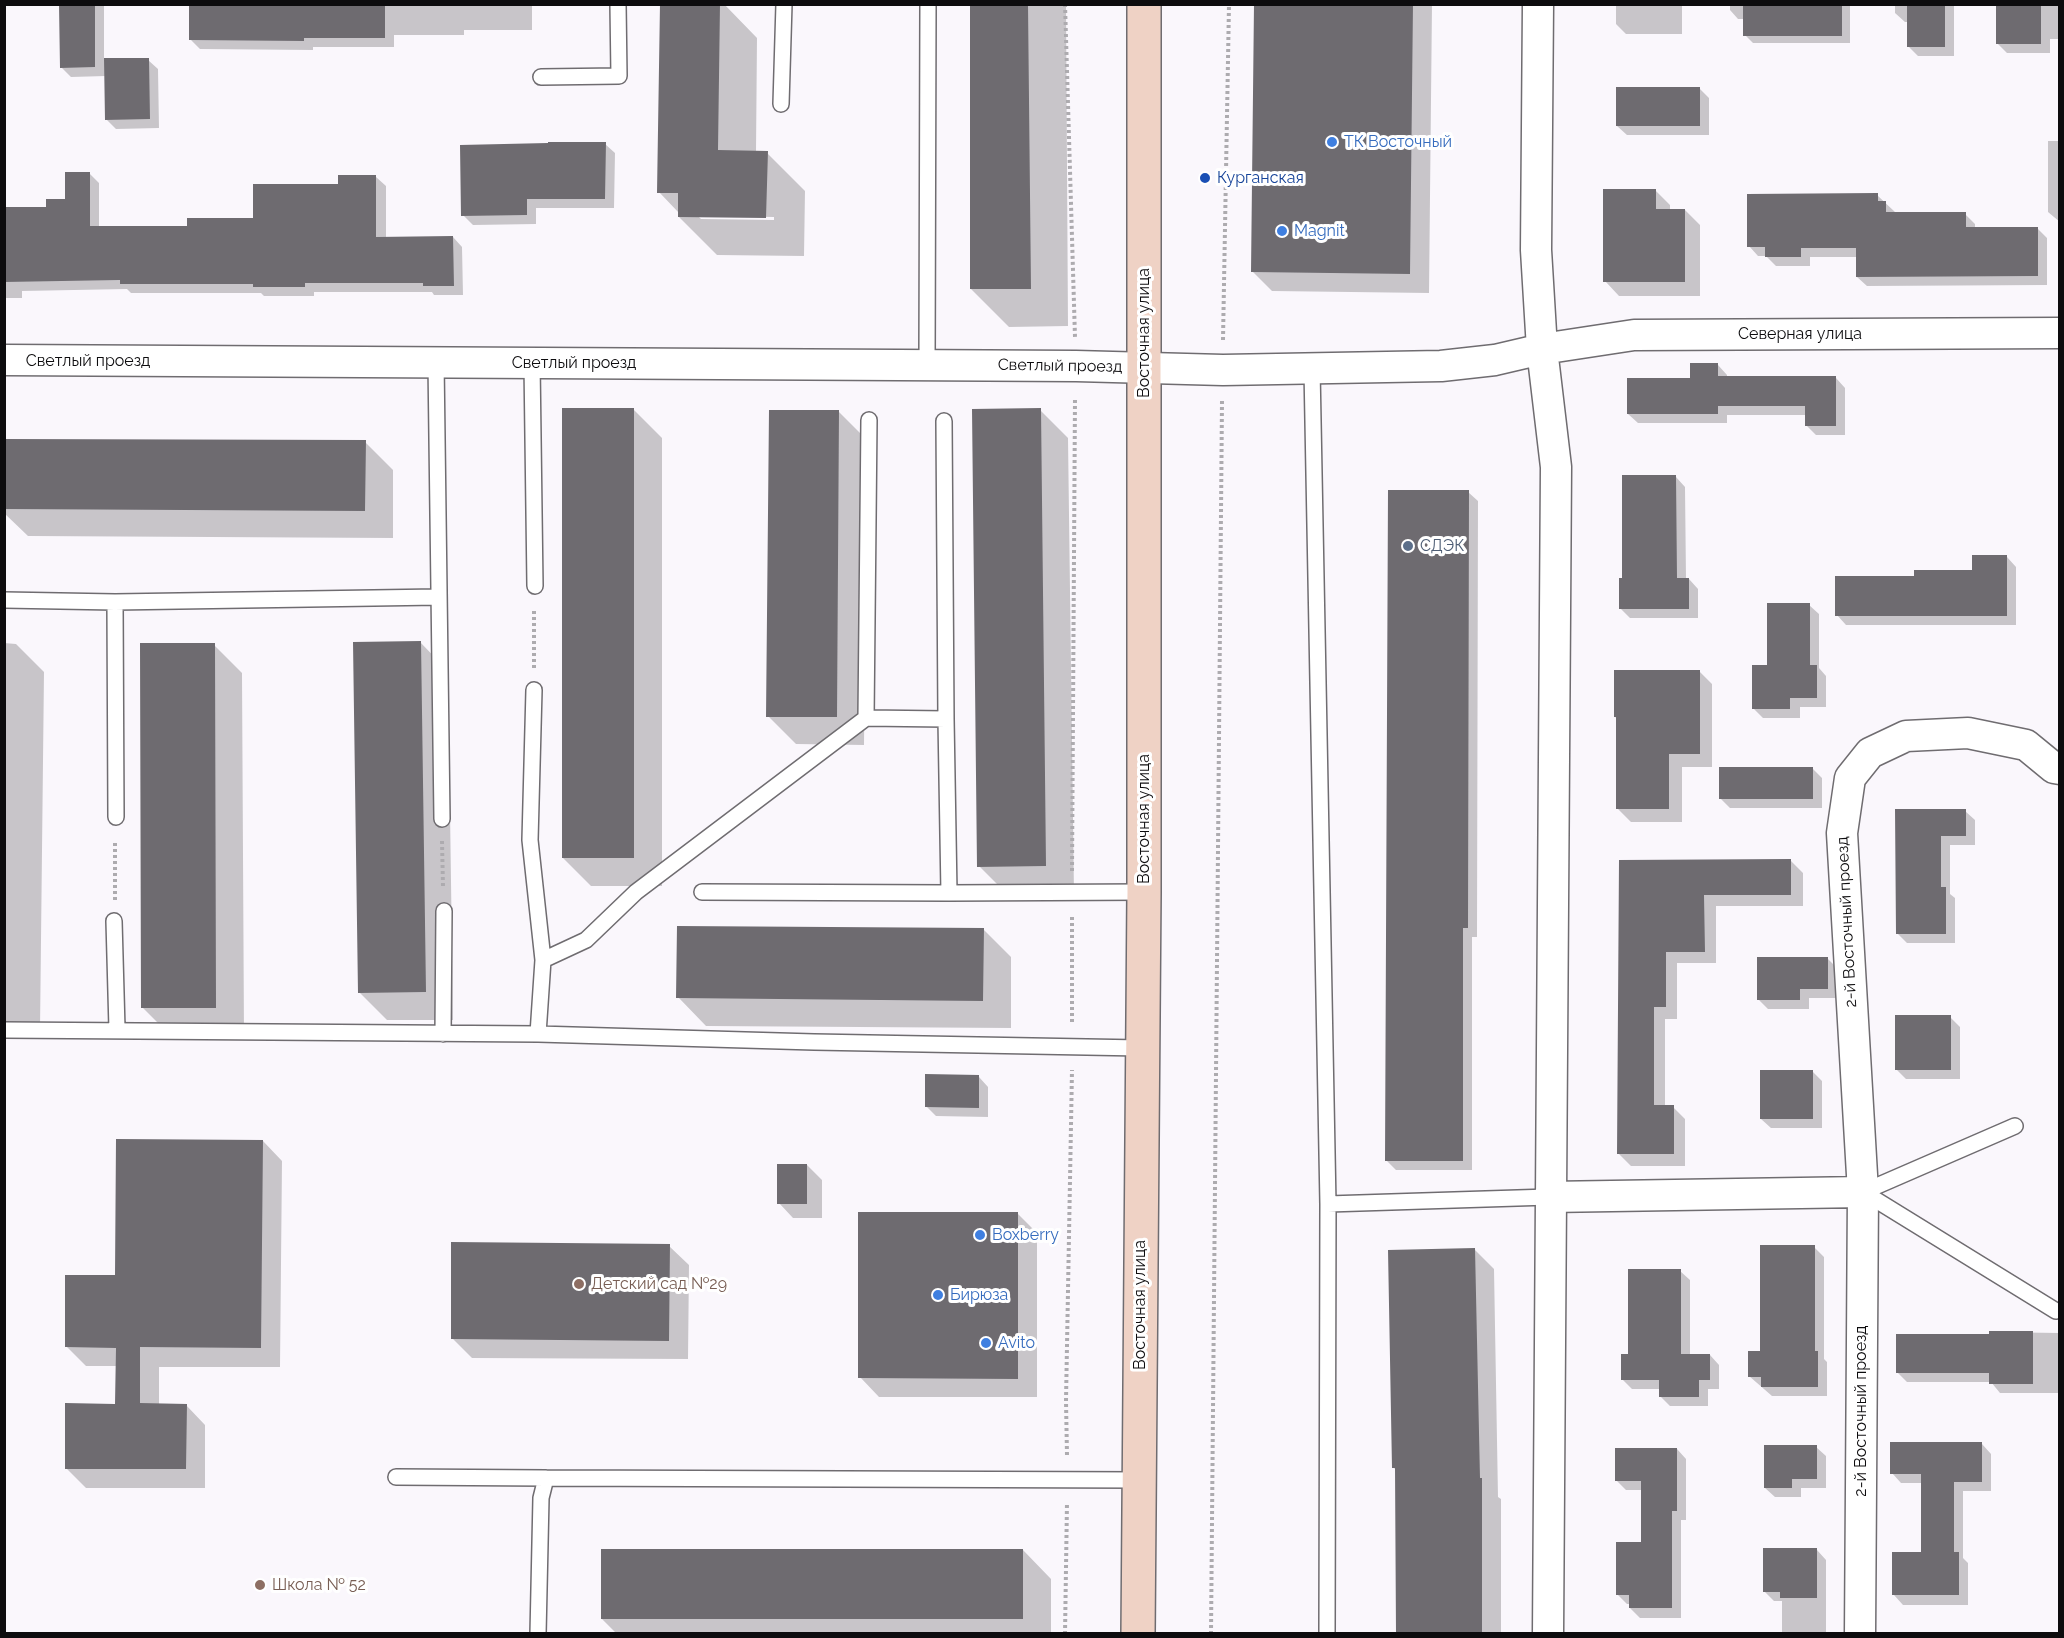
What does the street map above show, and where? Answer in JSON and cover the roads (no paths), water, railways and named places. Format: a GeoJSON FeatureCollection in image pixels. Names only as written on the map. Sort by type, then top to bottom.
{"type":"FeatureCollection","features":[{"type":"Feature","properties":{"kind":"main road","name":"Восточная улица"},"geometry":{"type":"LineString","coordinates":[[1138,1634],[1144,892],[1144,4]]}},
{"type":"Feature","properties":{"kind":"street"},"geometry":{"type":"LineString","coordinates":[[1538,4],[1536,250],[1542,349],[1556,467],[1548,1634]]}},
{"type":"Feature","properties":{"kind":"street","name":"Северная улица"},"geometry":{"type":"LineString","coordinates":[[1312,369],[1441,366],[1495,360],[1542,349],[1634,335],[2060,333]]}},
{"type":"Feature","properties":{"kind":"street","name":"Светлый проезд"},"geometry":{"type":"LineString","coordinates":[[4,360],[927,364],[1223,370],[1312,369]]}},
{"type":"Feature","properties":{"kind":"street","name":"2-й Восточный проезд"},"geometry":{"type":"LineString","coordinates":[[1860,1634],[1863,1192],[1842,833],[1850,778],[1870,753],[1906,736],[1968,733],[2026,745],[2054,768],[2060,769]]}},
{"type":"Feature","properties":{"kind":"street"},"geometry":{"type":"LineString","coordinates":[[1550,1197],[1863,1192]]}},
{"type":"Feature","properties":{"kind":"lane"},"geometry":{"type":"LineString","coordinates":[[541,77],[619,75],[618,4]]}},
{"type":"Feature","properties":{"kind":"lane"},"geometry":{"type":"LineString","coordinates":[[781,104],[784,4]]}},
{"type":"Feature","properties":{"kind":"lane"},"geometry":{"type":"LineString","coordinates":[[927,364],[928,4]]}},
{"type":"Feature","properties":{"kind":"lane"},"geometry":{"type":"LineString","coordinates":[[436,362],[442,819]]}},
{"type":"Feature","properties":{"kind":"lane"},"geometry":{"type":"LineString","coordinates":[[532,363],[535,586]]}},
{"type":"Feature","properties":{"kind":"lane"},"geometry":{"type":"LineString","coordinates":[[1312,369],[1328,1204],[1327,1634]]}},
{"type":"Feature","properties":{"kind":"lane"},"geometry":{"type":"LineString","coordinates":[[866,718],[869,420]]}},
{"type":"Feature","properties":{"kind":"lane"},"geometry":{"type":"LineString","coordinates":[[944,421],[949,893]]}},
{"type":"Feature","properties":{"kind":"lane"},"geometry":{"type":"LineString","coordinates":[[4,600],[115,602],[438,597]]}},
{"type":"Feature","properties":{"kind":"lane"},"geometry":{"type":"LineString","coordinates":[[115,602],[116,817]]}},
{"type":"Feature","properties":{"kind":"lane"},"geometry":{"type":"LineString","coordinates":[[534,690],[530,840],[543,960],[538,1034]]}},
{"type":"Feature","properties":{"kind":"lane"},"geometry":{"type":"LineString","coordinates":[[543,960],[586,940],[636,891],[866,718],[946,719]]}},
{"type":"Feature","properties":{"kind":"lane"},"geometry":{"type":"LineString","coordinates":[[702,891],[1072,894],[1144,892]]}},
{"type":"Feature","properties":{"kind":"lane"},"geometry":{"type":"LineString","coordinates":[[443,1034],[444,911]]}},
{"type":"Feature","properties":{"kind":"lane"},"geometry":{"type":"LineString","coordinates":[[114,921],[117,1029]]}},
{"type":"Feature","properties":{"kind":"lane"},"geometry":{"type":"LineString","coordinates":[[4,1030],[117,1029],[538,1034],[1141,1048]]}},
{"type":"Feature","properties":{"kind":"lane"},"geometry":{"type":"LineString","coordinates":[[1863,1192],[2015,1126]]}},
{"type":"Feature","properties":{"kind":"lane"},"geometry":{"type":"LineString","coordinates":[[1863,1192],[2056,1311]]}},
{"type":"Feature","properties":{"kind":"lane"},"geometry":{"type":"LineString","coordinates":[[1328,1204],[1550,1197]]}},
{"type":"Feature","properties":{"kind":"lane"},"geometry":{"type":"LineString","coordinates":[[396,1477],[1140,1480]]}},
{"type":"Feature","properties":{"kind":"lane"},"geometry":{"type":"LineString","coordinates":[[538,1634],[541,1498],[546,1478]]}},
{"type":"Feature","properties":{"kind":"place","name":"ТК Восточный"},"geometry":{"type":"Point","coordinates":[1332,142]}},
{"type":"Feature","properties":{"kind":"place","name":"Курганская"},"geometry":{"type":"Point","coordinates":[1205,178]}},
{"type":"Feature","properties":{"kind":"place","name":"Magnit"},"geometry":{"type":"Point","coordinates":[1282,231]}},
{"type":"Feature","properties":{"kind":"place","name":"СДЭК"},"geometry":{"type":"Point","coordinates":[1408,546]}},
{"type":"Feature","properties":{"kind":"place","name":"Boxberry"},"geometry":{"type":"Point","coordinates":[980,1235]}},
{"type":"Feature","properties":{"kind":"place","name":"Детский сад №29"},"geometry":{"type":"Point","coordinates":[579,1284]}},
{"type":"Feature","properties":{"kind":"place","name":"Бирюза"},"geometry":{"type":"Point","coordinates":[938,1295]}},
{"type":"Feature","properties":{"kind":"place","name":"Avito"},"geometry":{"type":"Point","coordinates":[986,1343]}},
{"type":"Feature","properties":{"kind":"place","name":"Школа № 52"},"geometry":{"type":"Point","coordinates":[260,1585]}}]}
